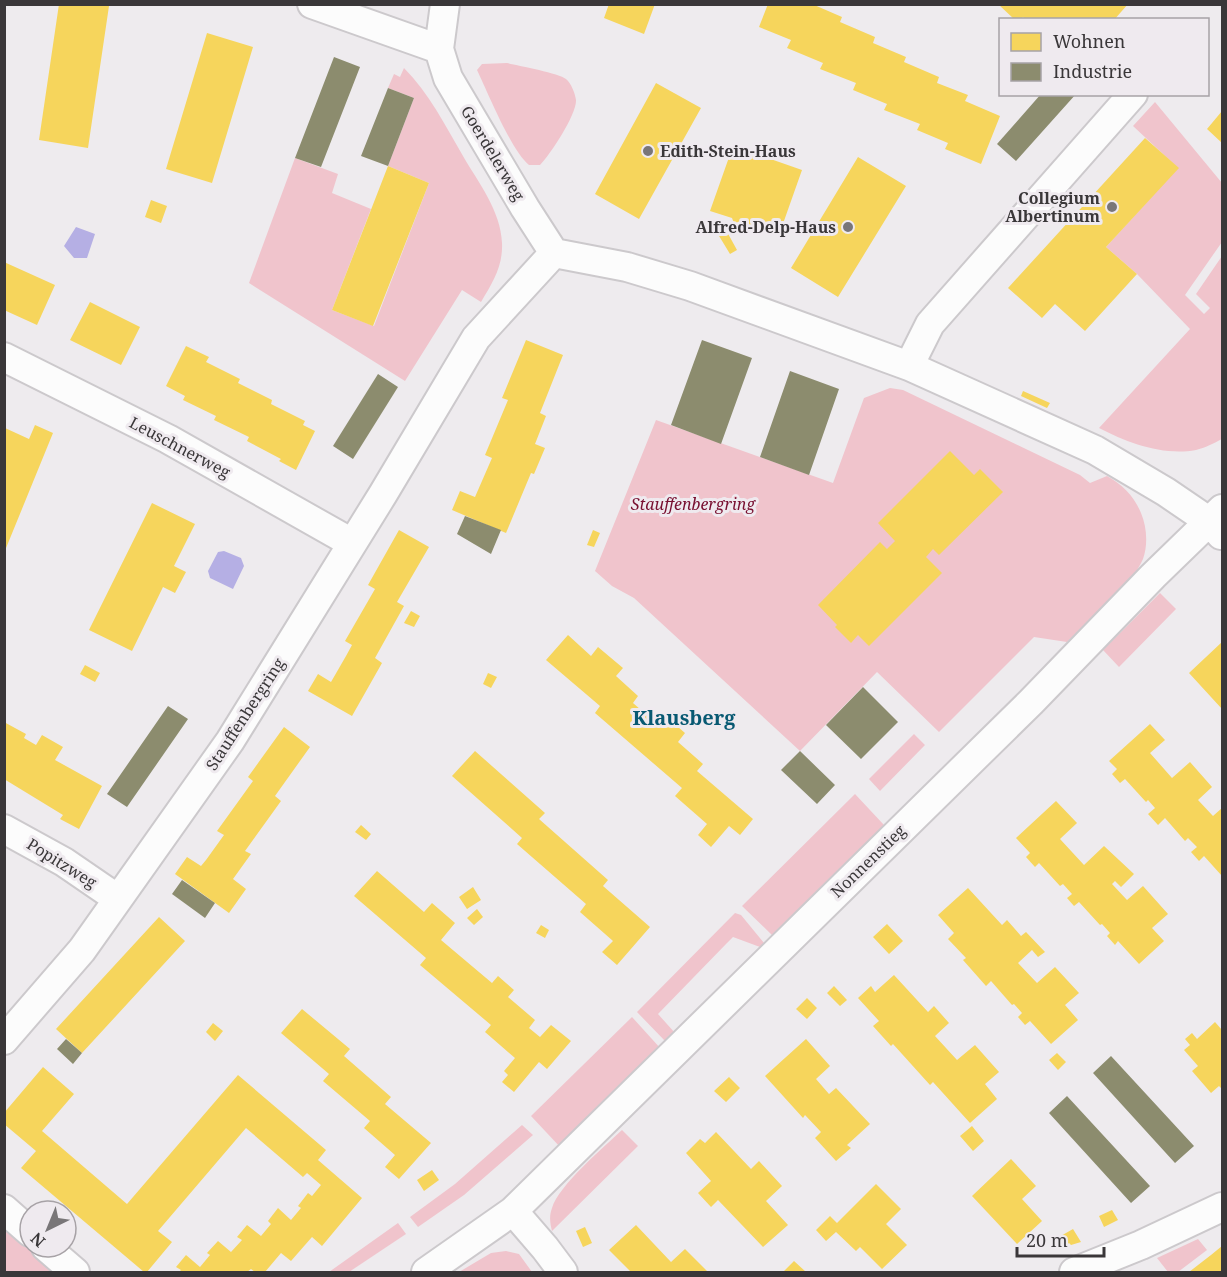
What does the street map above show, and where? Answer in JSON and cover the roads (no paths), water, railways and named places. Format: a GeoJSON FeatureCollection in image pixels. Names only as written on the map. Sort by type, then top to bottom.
{"type":"FeatureCollection","features":[{"type":"Feature","properties":{"kind":"street"},"geometry":{"type":"LineString","coordinates":[[312,4],[439,49]]}},
{"type":"Feature","properties":{"kind":"street","name":"Goerdelerweg"},"geometry":{"type":"LineString","coordinates":[[445,4],[439,49],[448,78],[554,253]]}},
{"type":"Feature","properties":{"kind":"street"},"geometry":{"type":"LineString","coordinates":[[909,366],[930,324],[1131,96]]}},
{"type":"Feature","properties":{"kind":"street"},"geometry":{"type":"LineString","coordinates":[[554,253],[627,267],[690,286],[909,366],[1095,450],[1218,523]]}},
{"type":"Feature","properties":{"kind":"street","name":"Stauffenbergring"},"geometry":{"type":"LineString","coordinates":[[4,1040],[82,950],[230,741],[476,338],[554,253]]}},
{"type":"Feature","properties":{"kind":"street","name":"Leuschnerweg"},"geometry":{"type":"LineString","coordinates":[[4,357],[168,439],[352,543]]}},
{"type":"Feature","properties":{"kind":"street","name":"Nonnenstieg"},"geometry":{"type":"LineString","coordinates":[[426,1272],[513,1211],[1031,702],[1218,523]]}},
{"type":"Feature","properties":{"kind":"street","name":"Popitzweg"},"geometry":{"type":"LineString","coordinates":[[4,829],[64,862],[118,899]]}},
{"type":"Feature","properties":{"kind":"street"},"geometry":{"type":"LineString","coordinates":[[1074,1272],[1142,1245],[1222,1207]]}},
{"type":"Feature","properties":{"kind":"street"},"geometry":{"type":"LineString","coordinates":[[4,1209],[18,1221]]}},
{"type":"Feature","properties":{"kind":"street"},"geometry":{"type":"LineString","coordinates":[[513,1211],[562,1272]]}},
{"type":"Feature","properties":{"kind":"street"},"geometry":{"type":"LineString","coordinates":[[60,1259],[75,1272]]}},
{"type":"Feature","properties":{"kind":"place","name":"Edith-Stein-Haus"},"geometry":{"type":"Point","coordinates":[648,151]}},
{"type":"Feature","properties":{"kind":"place","name":"Collegium Albertinum"},"geometry":{"type":"Point","coordinates":[1112,207]}},
{"type":"Feature","properties":{"kind":"place","name":"Alfred-Delp-Haus"},"geometry":{"type":"Point","coordinates":[848,227]}},
{"type":"Feature","properties":{"kind":"district","name":"Klausberg"},"geometry":{"type":"Point","coordinates":[684,717]}}]}
